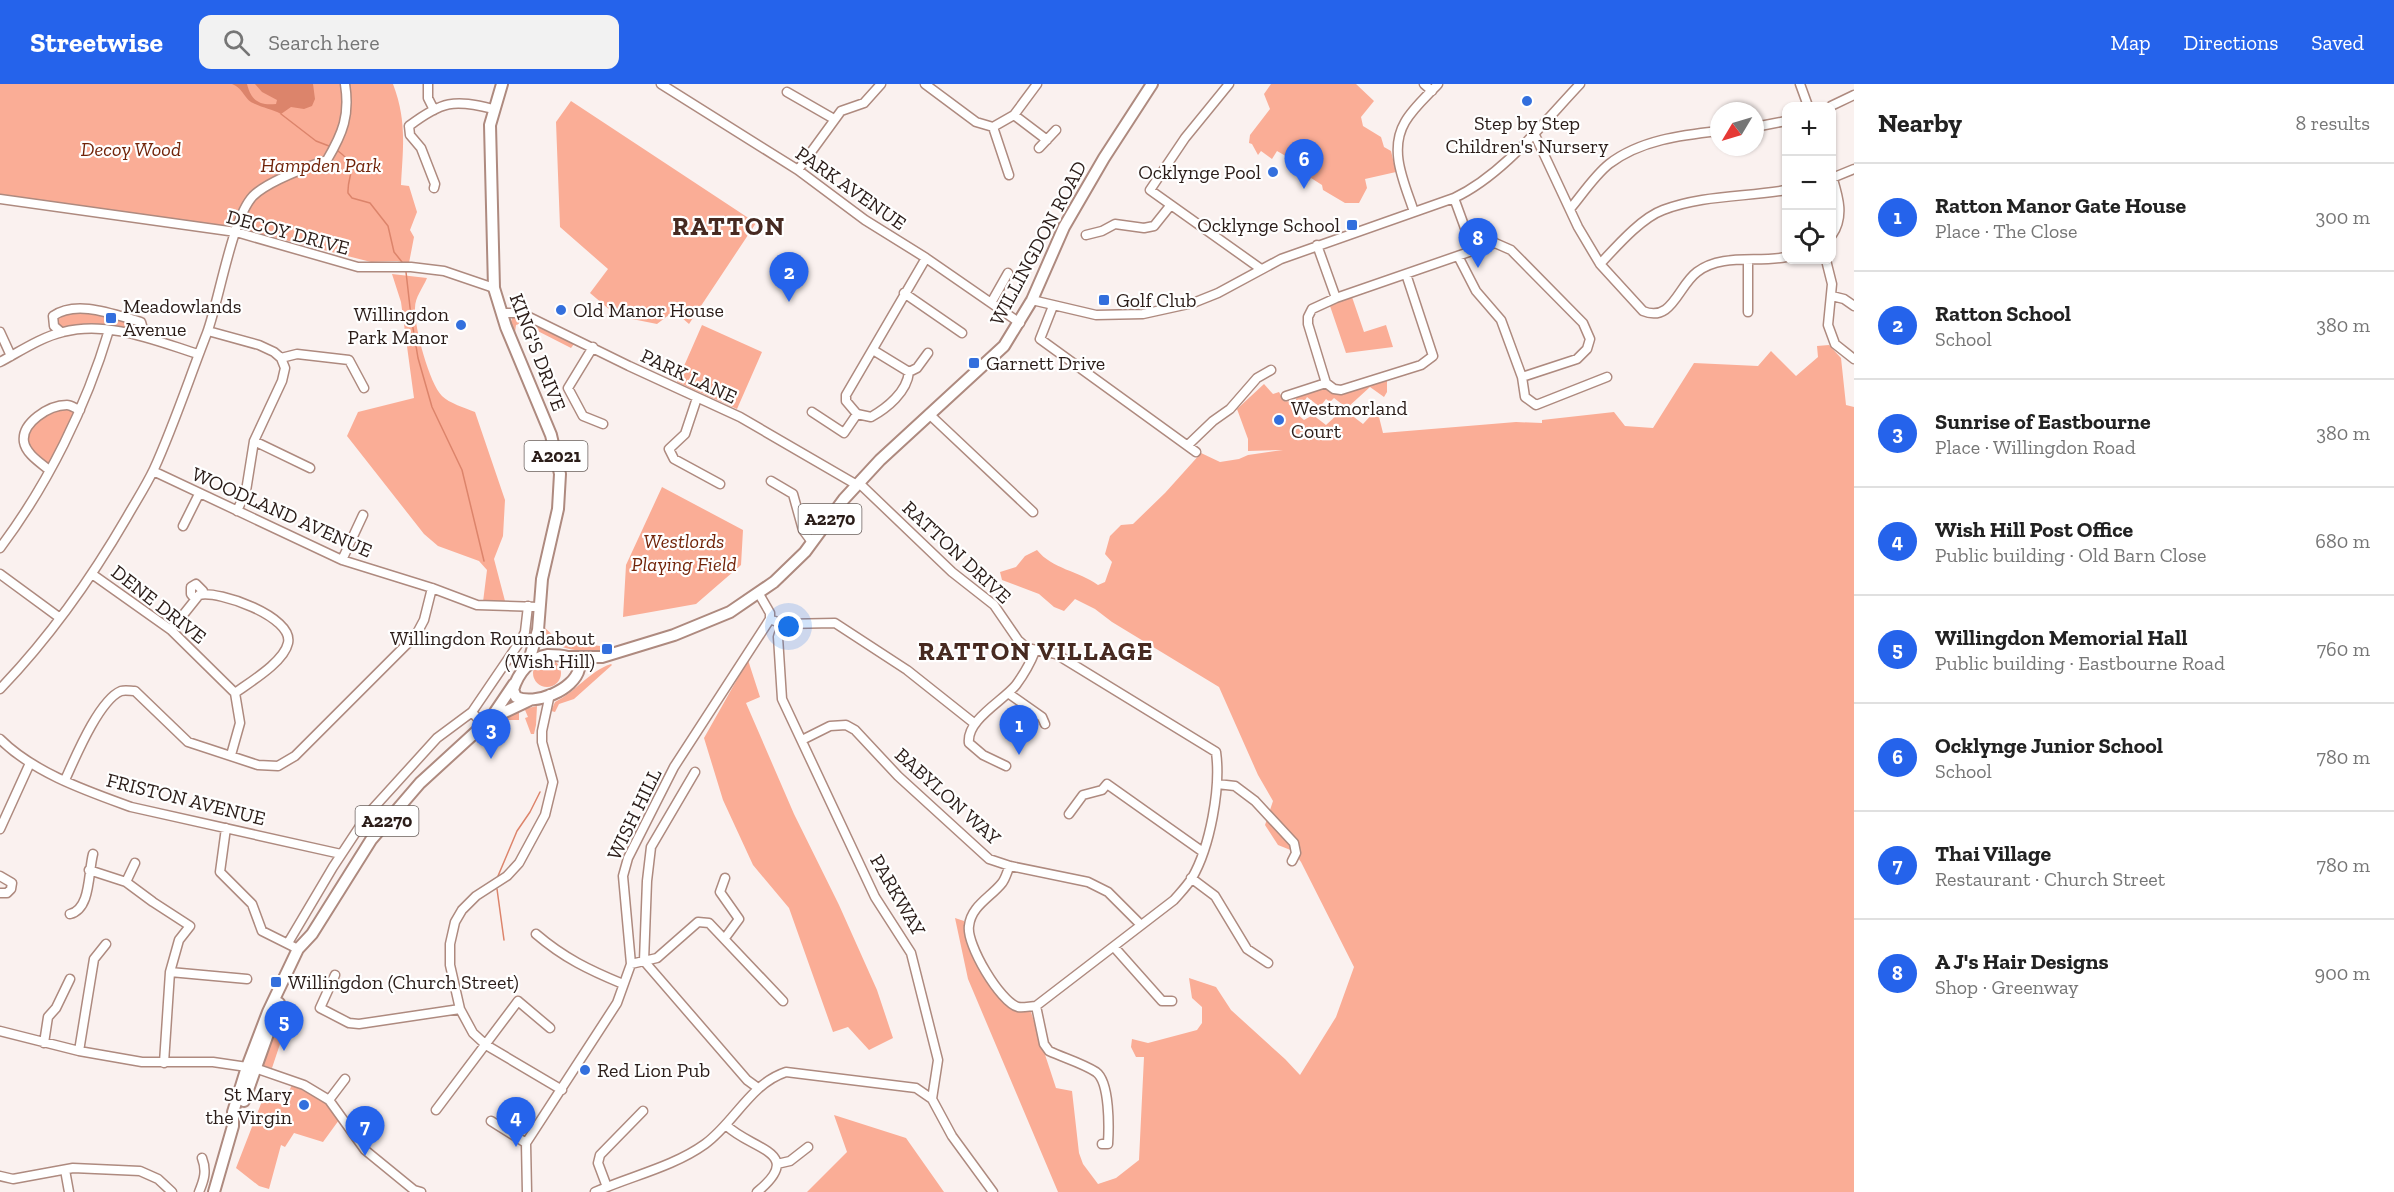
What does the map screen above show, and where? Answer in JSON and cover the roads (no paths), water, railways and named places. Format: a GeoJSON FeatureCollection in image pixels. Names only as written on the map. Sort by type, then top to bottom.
{"type":"FeatureCollection","features":[{"type":"Feature","properties":{"kind":"main road","name":"KING'S DRIVE"},"geometry":{"type":"LineString","coordinates":[[502,84],[490,125],[494,288],[526,377],[551,435],[560,474],[558,508],[542,579],[538,630],[528,664],[515,683]]}},
{"type":"Feature","properties":{"kind":"main road","name":"WILLINGDON ROAD"},"geometry":{"type":"LineString","coordinates":[[534,699],[563,690],[578,674],[602,657],[730,612],[759,594],[789,567],[858,484],[929,414],[1004,346],[1032,300],[1064,227],[1104,158],[1152,84]]}},
{"type":"Feature","properties":{"kind":"main road"},"geometry":{"type":"LineString","coordinates":[[538,630],[546,648],[556,655]]}},
{"type":"Feature","properties":{"kind":"main road","name":"WILLINGDON ROAD"},"geometry":{"type":"LineString","coordinates":[[556,655],[602,657]]}},
{"type":"Feature","properties":{"kind":"main road"},"geometry":{"type":"LineString","coordinates":[[528,664],[541,656],[556,655]]}},
{"type":"Feature","properties":{"kind":"main road"},"geometry":{"type":"LineString","coordinates":[[569,657],[577,664],[578,674]]}},
{"type":"Feature","properties":{"kind":"main road"},"geometry":{"type":"LineString","coordinates":[[515,683],[513,690],[516,697],[534,699]]}},
{"type":"Feature","properties":{"kind":"main road","name":"A2270"},"geometry":{"type":"LineString","coordinates":[[214,1192],[232,1126],[233,1112],[279,1003],[312,934],[371,840],[420,783],[487,722],[515,683]]}},
{"type":"Feature","properties":{"kind":"main road","name":"A2270"},"geometry":{"type":"LineString","coordinates":[[487,722],[534,699]]}},
{"type":"Feature","properties":{"kind":"main road","name":"A2270"},"geometry":{"type":"LineString","coordinates":[[251,1068],[268,1012],[298,949],[312,934]]}},
{"type":"Feature","properties":{"kind":"street"},"geometry":{"type":"LineString","coordinates":[[0,689],[35,651],[93,574],[153,471],[208,331],[245,208],[254,195],[302,169],[327,160],[339,140],[348,106],[345,84]]}},
{"type":"Feature","properties":{"kind":"street"},"geometry":{"type":"LineString","coordinates":[[428,84],[428,98],[434,110]]}},
{"type":"Feature","properties":{"kind":"street","name":"PARK AVENUE"},"geometry":{"type":"LineString","coordinates":[[661,84],[798,170],[865,220],[926,258],[1020,323]]}},
{"type":"Feature","properties":{"kind":"street"},"geometry":{"type":"LineString","coordinates":[[798,170],[841,111],[864,103],[881,84]]}},
{"type":"Feature","properties":{"kind":"street"},"geometry":{"type":"LineString","coordinates":[[925,84],[976,122],[993,127],[1014,115],[1037,84]]}},
{"type":"Feature","properties":{"kind":"street"},"geometry":{"type":"LineString","coordinates":[[1424,84],[1432,91]]}},
{"type":"Feature","properties":{"kind":"street"},"geometry":{"type":"LineString","coordinates":[[1414,212],[1398,160],[1398,147],[1405,122],[1438,84]]}},
{"type":"Feature","properties":{"kind":"street"},"geometry":{"type":"LineString","coordinates":[[1032,300],[1096,315],[1143,314],[1193,303],[1218,293],[1261,269],[1317,245],[1454,198],[1480,185],[1580,84]]}},
{"type":"Feature","properties":{"kind":"street"},"geometry":{"type":"LineString","coordinates":[[1800,84],[1807,102]]}},
{"type":"Feature","properties":{"kind":"street"},"geometry":{"type":"LineString","coordinates":[[1225,85],[1150,190],[1261,269]]}},
{"type":"Feature","properties":{"kind":"street"},"geometry":{"type":"LineString","coordinates":[[787,92],[834,119]]}},
{"type":"Feature","properties":{"kind":"street"},"geometry":{"type":"LineString","coordinates":[[1836,104],[1854,95]]}},
{"type":"Feature","properties":{"kind":"street"},"geometry":{"type":"LineString","coordinates":[[434,188],[435,184],[424,154],[410,135],[409,126],[441,105],[464,102],[493,109]]}},
{"type":"Feature","properties":{"kind":"street"},"geometry":{"type":"LineString","coordinates":[[1014,115],[1047,140]]}},
{"type":"Feature","properties":{"kind":"street"},"geometry":{"type":"LineString","coordinates":[[1764,125],[1782,122]]}},
{"type":"Feature","properties":{"kind":"street"},"geometry":{"type":"LineString","coordinates":[[993,127],[1009,175]]}},
{"type":"Feature","properties":{"kind":"street"},"geometry":{"type":"LineString","coordinates":[[1039,148],[1056,130]]}},
{"type":"Feature","properties":{"kind":"street"},"geometry":{"type":"LineString","coordinates":[[1569,210],[1608,165],[1629,152],[1664,139],[1710,132]]}},
{"type":"Feature","properties":{"kind":"street"},"geometry":{"type":"LineString","coordinates":[[1534,133],[1569,210],[1600,264],[1643,312],[1661,314],[1668,310],[1690,278],[1706,267],[1725,261],[1782,256]]}},
{"type":"Feature","properties":{"kind":"street"},"geometry":{"type":"LineString","coordinates":[[1836,176],[1854,169]]}},
{"type":"Feature","properties":{"kind":"street"},"geometry":{"type":"LineString","coordinates":[[1836,189],[1840,213],[1836,229]]}},
{"type":"Feature","properties":{"kind":"street"},"geometry":{"type":"LineString","coordinates":[[1600,264],[1617,244],[1661,210],[1696,201],[1782,190]]}},
{"type":"Feature","properties":{"kind":"street"},"geometry":{"type":"LineString","coordinates":[[1454,198],[1473,250]]}},
{"type":"Feature","properties":{"kind":"street","name":"DECOY DRIVE"},"geometry":{"type":"LineString","coordinates":[[0,199],[236,232],[358,267],[411,267],[444,271],[494,288]]}},
{"type":"Feature","properties":{"kind":"street"},"geometry":{"type":"LineString","coordinates":[[1086,235],[1102,231],[1115,224],[1144,228],[1154,226],[1170,206]]}},
{"type":"Feature","properties":{"kind":"street"},"geometry":{"type":"LineString","coordinates":[[1406,274],[1433,356],[1421,364],[1341,390],[1334,389],[1326,383],[1308,318],[1311,309],[1316,305],[1495,243],[1512,250],[1583,323],[1590,339],[1587,350],[1576,359],[1522,377]]}},
{"type":"Feature","properties":{"kind":"street"},"geometry":{"type":"LineString","coordinates":[[1317,245],[1336,298]]}},
{"type":"Feature","properties":{"kind":"street"},"geometry":{"type":"LineString","coordinates":[[1458,256],[1476,291],[1501,320],[1522,377],[1525,397],[1536,405],[1607,377]]}},
{"type":"Feature","properties":{"kind":"street"},"geometry":{"type":"LineString","coordinates":[[909,372],[907,383],[882,411],[871,417],[857,414],[846,401],[846,395],[926,258]]}},
{"type":"Feature","properties":{"kind":"street"},"geometry":{"type":"LineString","coordinates":[[1748,260],[1748,312]]}},
{"type":"Feature","properties":{"kind":"street"},"geometry":{"type":"LineString","coordinates":[[1827,264],[1832,284],[1828,312],[1830,333],[1841,350],[1854,359]]}},
{"type":"Feature","properties":{"kind":"street"},"geometry":{"type":"LineString","coordinates":[[991,303],[1008,273]]}},
{"type":"Feature","properties":{"kind":"street"},"geometry":{"type":"LineString","coordinates":[[904,293],[962,333]]}},
{"type":"Feature","properties":{"kind":"street"},"geometry":{"type":"LineString","coordinates":[[1832,296],[1853,303]]}},
{"type":"Feature","properties":{"kind":"street"},"geometry":{"type":"LineString","coordinates":[[1053,306],[1040,339],[1196,452]]}},
{"type":"Feature","properties":{"kind":"street"},"geometry":{"type":"LineString","coordinates":[[61,332],[54,326],[53,315],[73,307],[141,322],[144,329],[137,335]]}},
{"type":"Feature","properties":{"kind":"street","name":"PARK LANE"},"geometry":{"type":"LineString","coordinates":[[502,313],[521,313],[593,347],[766,431],[858,484]]}},
{"type":"Feature","properties":{"kind":"street"},"geometry":{"type":"LineString","coordinates":[[0,362],[61,332],[85,328],[137,335],[198,354]]}},
{"type":"Feature","properties":{"kind":"street"},"geometry":{"type":"LineString","coordinates":[[0,548],[22,519],[80,410],[98,369],[109,330]]}},
{"type":"Feature","properties":{"kind":"street"},"geometry":{"type":"LineString","coordinates":[[208,331],[259,345],[281,358],[285,368],[282,381],[254,441],[246,491],[237,512]]}},
{"type":"Feature","properties":{"kind":"street"},"geometry":{"type":"LineString","coordinates":[[0,332],[11,356]]}},
{"type":"Feature","properties":{"kind":"street"},"geometry":{"type":"LineString","coordinates":[[593,347],[568,388],[584,416],[603,424]]}},
{"type":"Feature","properties":{"kind":"street"},"geometry":{"type":"LineString","coordinates":[[873,350],[909,372]]}},
{"type":"Feature","properties":{"kind":"street"},"geometry":{"type":"LineString","coordinates":[[909,372],[917,368],[928,353]]}},
{"type":"Feature","properties":{"kind":"street"},"geometry":{"type":"LineString","coordinates":[[281,358],[297,354],[349,360],[364,388]]}},
{"type":"Feature","properties":{"kind":"street"},"geometry":{"type":"LineString","coordinates":[[1188,446],[1213,421],[1230,409],[1257,378],[1271,370]]}},
{"type":"Feature","properties":{"kind":"street"},"geometry":{"type":"LineString","coordinates":[[1286,396],[1326,383]]}},
{"type":"Feature","properties":{"kind":"street"},"geometry":{"type":"LineString","coordinates":[[697,398],[685,434],[669,449],[674,459],[720,484]]}},
{"type":"Feature","properties":{"kind":"street"},"geometry":{"type":"LineString","coordinates":[[49,470],[33,456],[24,444],[25,430],[33,420],[50,410],[67,405],[80,410]]}},
{"type":"Feature","properties":{"kind":"street"},"geometry":{"type":"LineString","coordinates":[[812,412],[844,433],[857,414]]}},
{"type":"Feature","properties":{"kind":"street"},"geometry":{"type":"LineString","coordinates":[[929,414],[1034,512]]}},
{"type":"Feature","properties":{"kind":"street"},"geometry":{"type":"LineString","coordinates":[[254,441],[310,468]]}},
{"type":"Feature","properties":{"kind":"street","name":"WOODLAND AVENUE"},"geometry":{"type":"LineString","coordinates":[[153,471],[342,560],[432,588],[477,605],[540,607]]}},
{"type":"Feature","properties":{"kind":"street"},"geometry":{"type":"LineString","coordinates":[[771,481],[793,494],[803,530],[812,542]]}},
{"type":"Feature","properties":{"kind":"street","name":"RATTON DRIVE"},"geometry":{"type":"LineString","coordinates":[[858,484],[952,572],[994,605],[1018,640],[1027,648],[1056,654],[1216,752],[1216,784]]}},
{"type":"Feature","properties":{"kind":"street"},"geometry":{"type":"LineString","coordinates":[[183,526],[199,494]]}},
{"type":"Feature","properties":{"kind":"street"},"geometry":{"type":"LineString","coordinates":[[342,560],[363,515]]}},
{"type":"Feature","properties":{"kind":"street"},"geometry":{"type":"LineString","coordinates":[[0,574],[60,618]]}},
{"type":"Feature","properties":{"kind":"street","name":"DENE DRIVE"},"geometry":{"type":"LineString","coordinates":[[93,574],[171,630],[235,693]]}},
{"type":"Feature","properties":{"kind":"street"},"geometry":{"type":"LineString","coordinates":[[66,780],[90,727],[113,696],[122,690],[135,691],[188,742],[258,765],[278,766],[295,756],[416,635],[424,620],[432,588]]}},
{"type":"Feature","properties":{"kind":"street"},"geometry":{"type":"LineString","coordinates":[[171,630],[199,597],[212,593],[262,611],[280,622],[289,633],[288,645],[277,660],[260,676],[235,693],[240,723],[231,755]]}},
{"type":"Feature","properties":{"kind":"street"},"geometry":{"type":"LineString","coordinates":[[759,594],[770,613],[770,619],[783,624],[835,623],[907,670],[975,724]]}},
{"type":"Feature","properties":{"kind":"street"},"geometry":{"type":"LineString","coordinates":[[288,943],[341,854],[368,814],[437,738],[472,712],[521,640],[525,632],[528,606]]}},
{"type":"Feature","properties":{"kind":"street","name":"WISH HILL"},"geometry":{"type":"LineString","coordinates":[[632,964],[623,876],[628,858],[674,767],[770,619]]}},
{"type":"Feature","properties":{"kind":"street","name":"PARKWAY"},"geometry":{"type":"LineString","coordinates":[[783,624],[778,636],[782,699],[875,897],[912,953],[938,1060],[932,1100]]}},
{"type":"Feature","properties":{"kind":"street"},"geometry":{"type":"LineString","coordinates":[[1006,766],[983,754],[969,743],[968,735],[975,724],[1008,693],[1029,666],[1035,651]]}},
{"type":"Feature","properties":{"kind":"street"},"geometry":{"type":"LineString","coordinates":[[1008,693],[1042,717],[1045,724]]}},
{"type":"Feature","properties":{"kind":"street"},"geometry":{"type":"LineString","coordinates":[[550,694],[542,731],[542,742],[553,782],[550,800],[541,825],[519,863],[494,886],[476,896],[462,910],[455,922],[450,944],[450,965],[460,1009],[473,1034],[486,1045],[562,1090]]}},
{"type":"Feature","properties":{"kind":"street"},"geometry":{"type":"LineString","coordinates":[[534,699],[546,712]]}},
{"type":"Feature","properties":{"kind":"street"},"geometry":{"type":"LineString","coordinates":[[472,712],[487,722]]}},
{"type":"Feature","properties":{"kind":"street","name":"BABYLON WAY"},"geometry":{"type":"LineString","coordinates":[[802,740],[830,726],[846,725],[855,730],[898,776],[989,859],[1010,866],[1088,882],[1108,892],[1141,925]]}},
{"type":"Feature","properties":{"kind":"street","name":"FRISTON AVENUE"},"geometry":{"type":"LineString","coordinates":[[0,739],[30,763],[131,807],[341,854]]}},
{"type":"Feature","properties":{"kind":"street"},"geometry":{"type":"LineString","coordinates":[[0,829],[30,763]]}},
{"type":"Feature","properties":{"kind":"street"},"geometry":{"type":"LineString","coordinates":[[695,772],[651,847],[647,881],[644,961],[747,1080],[758,1088]]}},
{"type":"Feature","properties":{"kind":"street"},"geometry":{"type":"LineString","coordinates":[[1069,814],[1083,795],[1102,790],[1107,784],[1203,852]]}},
{"type":"Feature","properties":{"kind":"street"},"geometry":{"type":"LineString","coordinates":[[1010,866],[1003,881],[976,907],[968,927],[971,947],[1006,1000],[1018,1007],[1036,1006],[1174,900],[1191,878],[1203,852],[1210,826],[1216,784],[1235,786],[1255,801],[1294,843],[1296,853],[1292,861]]}},
{"type":"Feature","properties":{"kind":"street"},"geometry":{"type":"LineString","coordinates":[[226,828],[220,872],[252,904],[262,930],[298,949]]}},
{"type":"Feature","properties":{"kind":"street"},"geometry":{"type":"LineString","coordinates":[[76,916],[84,903],[93,854]]}},
{"type":"Feature","properties":{"kind":"street"},"geometry":{"type":"LineString","coordinates":[[126,882],[135,863]]}},
{"type":"Feature","properties":{"kind":"street"},"geometry":{"type":"LineString","coordinates":[[89,870],[126,882],[153,903],[190,926],[179,940],[170,972],[164,1063]]}},
{"type":"Feature","properties":{"kind":"street"},"geometry":{"type":"LineString","coordinates":[[0,876],[12,883],[7,893],[0,893]]}},
{"type":"Feature","properties":{"kind":"street"},"geometry":{"type":"LineString","coordinates":[[725,878],[720,892],[739,919],[725,938]]}},
{"type":"Feature","properties":{"kind":"street"},"geometry":{"type":"LineString","coordinates":[[1191,878],[1215,896],[1247,949],[1268,963]]}},
{"type":"Feature","properties":{"kind":"street"},"geometry":{"type":"LineString","coordinates":[[527,1192],[526,1143],[617,1003],[632,964],[657,958],[698,922],[709,923],[783,1001]]}},
{"type":"Feature","properties":{"kind":"street"},"geometry":{"type":"LineString","coordinates":[[536,934],[558,953],[585,969],[623,984]]}},
{"type":"Feature","properties":{"kind":"street"},"geometry":{"type":"LineString","coordinates":[[79,1051],[94,959],[106,944]]}},
{"type":"Feature","properties":{"kind":"street"},"geometry":{"type":"LineString","coordinates":[[1114,947],[1160,1004],[1172,1001]]}},
{"type":"Feature","properties":{"kind":"street"},"geometry":{"type":"LineString","coordinates":[[170,972],[247,979]]}},
{"type":"Feature","properties":{"kind":"street"},"geometry":{"type":"LineString","coordinates":[[335,975],[317,1012],[349,1023],[359,1024],[460,1009]]}},
{"type":"Feature","properties":{"kind":"street"},"geometry":{"type":"LineString","coordinates":[[44,1043],[48,1017],[56,1008],[70,979]]}},
{"type":"Feature","properties":{"kind":"street"},"geometry":{"type":"LineString","coordinates":[[436,1110],[518,1000],[550,1028]]}},
{"type":"Feature","properties":{"kind":"street"},"geometry":{"type":"LineString","coordinates":[[1036,1006],[1044,1044],[1049,1051],[1098,1074],[1103,1081],[1109,1125],[1108,1144],[1102,1144]]}},
{"type":"Feature","properties":{"kind":"street"},"geometry":{"type":"LineString","coordinates":[[0,1031],[79,1051],[142,1062],[213,1062],[251,1068],[304,1084],[329,1100],[365,1150],[416,1191]]}},
{"type":"Feature","properties":{"kind":"street"},"geometry":{"type":"LineString","coordinates":[[595,1192],[674,1160],[704,1145],[727,1126],[758,1088],[771,1078],[786,1072],[916,1088],[932,1100],[952,1136],[993,1192]]}},
{"type":"Feature","properties":{"kind":"street"},"geometry":{"type":"LineString","coordinates":[[916,1088],[934,1077]]}},
{"type":"Feature","properties":{"kind":"street"},"geometry":{"type":"LineString","coordinates":[[329,1100],[345,1079]]}},
{"type":"Feature","properties":{"kind":"street"},"geometry":{"type":"LineString","coordinates":[[608,1187],[598,1163],[600,1155],[643,1111]]}},
{"type":"Feature","properties":{"kind":"street"},"geometry":{"type":"LineString","coordinates":[[490,1121],[526,1143]]}},
{"type":"Feature","properties":{"kind":"street"},"geometry":{"type":"LineString","coordinates":[[727,1126],[736,1135],[771,1154],[777,1164],[772,1180],[757,1192]]}},
{"type":"Feature","properties":{"kind":"street"},"geometry":{"type":"LineString","coordinates":[[777,1164],[790,1161],[808,1147]]}},
{"type":"Feature","properties":{"kind":"street"},"geometry":{"type":"LineString","coordinates":[[199,1192],[206,1167],[202,1158]]}},
{"type":"Feature","properties":{"kind":"street"},"geometry":{"type":"LineString","coordinates":[[0,1176],[13,1179],[73,1168],[140,1171],[158,1179],[172,1192]]}},
{"type":"Feature","properties":{"kind":"street"},"geometry":{"type":"LineString","coordinates":[[65,1170],[69,1192]]}},
{"type":"Feature","properties":{"kind":"waterway"},"geometry":{"type":"LineString","coordinates":[[281,114],[316,141],[329,146]]}},
{"type":"Feature","properties":{"kind":"waterway"},"geometry":{"type":"LineString","coordinates":[[338,151],[351,166],[348,193],[352,198],[370,203],[388,226],[394,252],[402,262]]}},
{"type":"Feature","properties":{"kind":"waterway"},"geometry":{"type":"LineString","coordinates":[[406,272],[418,358],[432,407],[462,470],[484,561]]}},
{"type":"Feature","properties":{"kind":"waterway"},"geometry":{"type":"LineString","coordinates":[[498,876],[517,831],[540,792]]}},
{"type":"Feature","properties":{"kind":"waterway"},"geometry":{"type":"LineString","coordinates":[[497,889],[504,940]]}},
{"type":"Feature","properties":{"kind":"place","name":"Step by Step Children's Nursery"},"geometry":{"type":"Point","coordinates":[1527,101]}},
{"type":"Feature","properties":{"kind":"place","name":"Ocklynge Pool"},"geometry":{"type":"Point","coordinates":[1273,172]}},
{"type":"Feature","properties":{"kind":"place","name":"Ocklynge Junior School"},"geometry":{"type":"Point","coordinates":[1304,189]}},
{"type":"Feature","properties":{"kind":"place","name":"Ocklynge School"},"geometry":{"type":"Point","coordinates":[1352,225]}},
{"type":"Feature","properties":{"kind":"place","name":"A J's Hair Designs"},"geometry":{"type":"Point","coordinates":[1478,268]}},
{"type":"Feature","properties":{"kind":"place","name":"Golf Club"},"geometry":{"type":"Point","coordinates":[1104,300]}},
{"type":"Feature","properties":{"kind":"place","name":"Ratton School"},"geometry":{"type":"Point","coordinates":[789,302]}},
{"type":"Feature","properties":{"kind":"place","name":"Old Manor House"},"geometry":{"type":"Point","coordinates":[561,310]}},
{"type":"Feature","properties":{"kind":"place","name":"Meadowlands Avenue"},"geometry":{"type":"Point","coordinates":[111,318]}},
{"type":"Feature","properties":{"kind":"place","name":"Willingdon Park Manor"},"geometry":{"type":"Point","coordinates":[461,325]}},
{"type":"Feature","properties":{"kind":"place","name":"Garnett Drive"},"geometry":{"type":"Point","coordinates":[974,363]}},
{"type":"Feature","properties":{"kind":"place","name":"Westmorland Court"},"geometry":{"type":"Point","coordinates":[1279,420]}},
{"type":"Feature","properties":{"kind":"place","name":"Willingdon Roundabout (Wish Hill)"},"geometry":{"type":"Point","coordinates":[607,649]}},
{"type":"Feature","properties":{"kind":"place","name":"Ratton Manor Gate House"},"geometry":{"type":"Point","coordinates":[1019,755]}},
{"type":"Feature","properties":{"kind":"place","name":"Sunrise of Eastbourne"},"geometry":{"type":"Point","coordinates":[491,759]}},
{"type":"Feature","properties":{"kind":"place","name":"Willingdon (Church Street)"},"geometry":{"type":"Point","coordinates":[276,982]}},
{"type":"Feature","properties":{"kind":"place","name":"Willingdon Memorial Hall"},"geometry":{"type":"Point","coordinates":[284,1051]}},
{"type":"Feature","properties":{"kind":"place","name":"Red Lion Pub"},"geometry":{"type":"Point","coordinates":[585,1070]}},
{"type":"Feature","properties":{"kind":"place","name":"St Mary the Virgin"},"geometry":{"type":"Point","coordinates":[304,1105]}},
{"type":"Feature","properties":{"kind":"place","name":"Wish Hill Post Office"},"geometry":{"type":"Point","coordinates":[516,1147]}},
{"type":"Feature","properties":{"kind":"place","name":"Thai Village"},"geometry":{"type":"Point","coordinates":[365,1156]}},
{"type":"Feature","properties":{"kind":"district","name":"RATTON"},"geometry":{"type":"Point","coordinates":[729,226]}},
{"type":"Feature","properties":{"kind":"district","name":"RATTON VILLAGE"},"geometry":{"type":"Point","coordinates":[1036,651]}},
{"type":"Feature","properties":{"kind":"park label","name":"Decoy Wood"},"geometry":{"type":"Point","coordinates":[131,149]}},
{"type":"Feature","properties":{"kind":"park label","name":"Hampden Park"},"geometry":{"type":"Point","coordinates":[321,165]}},
{"type":"Feature","properties":{"kind":"park label","name":"Westlords Playing Field"},"geometry":{"type":"Point","coordinates":[684,552]}}]}
